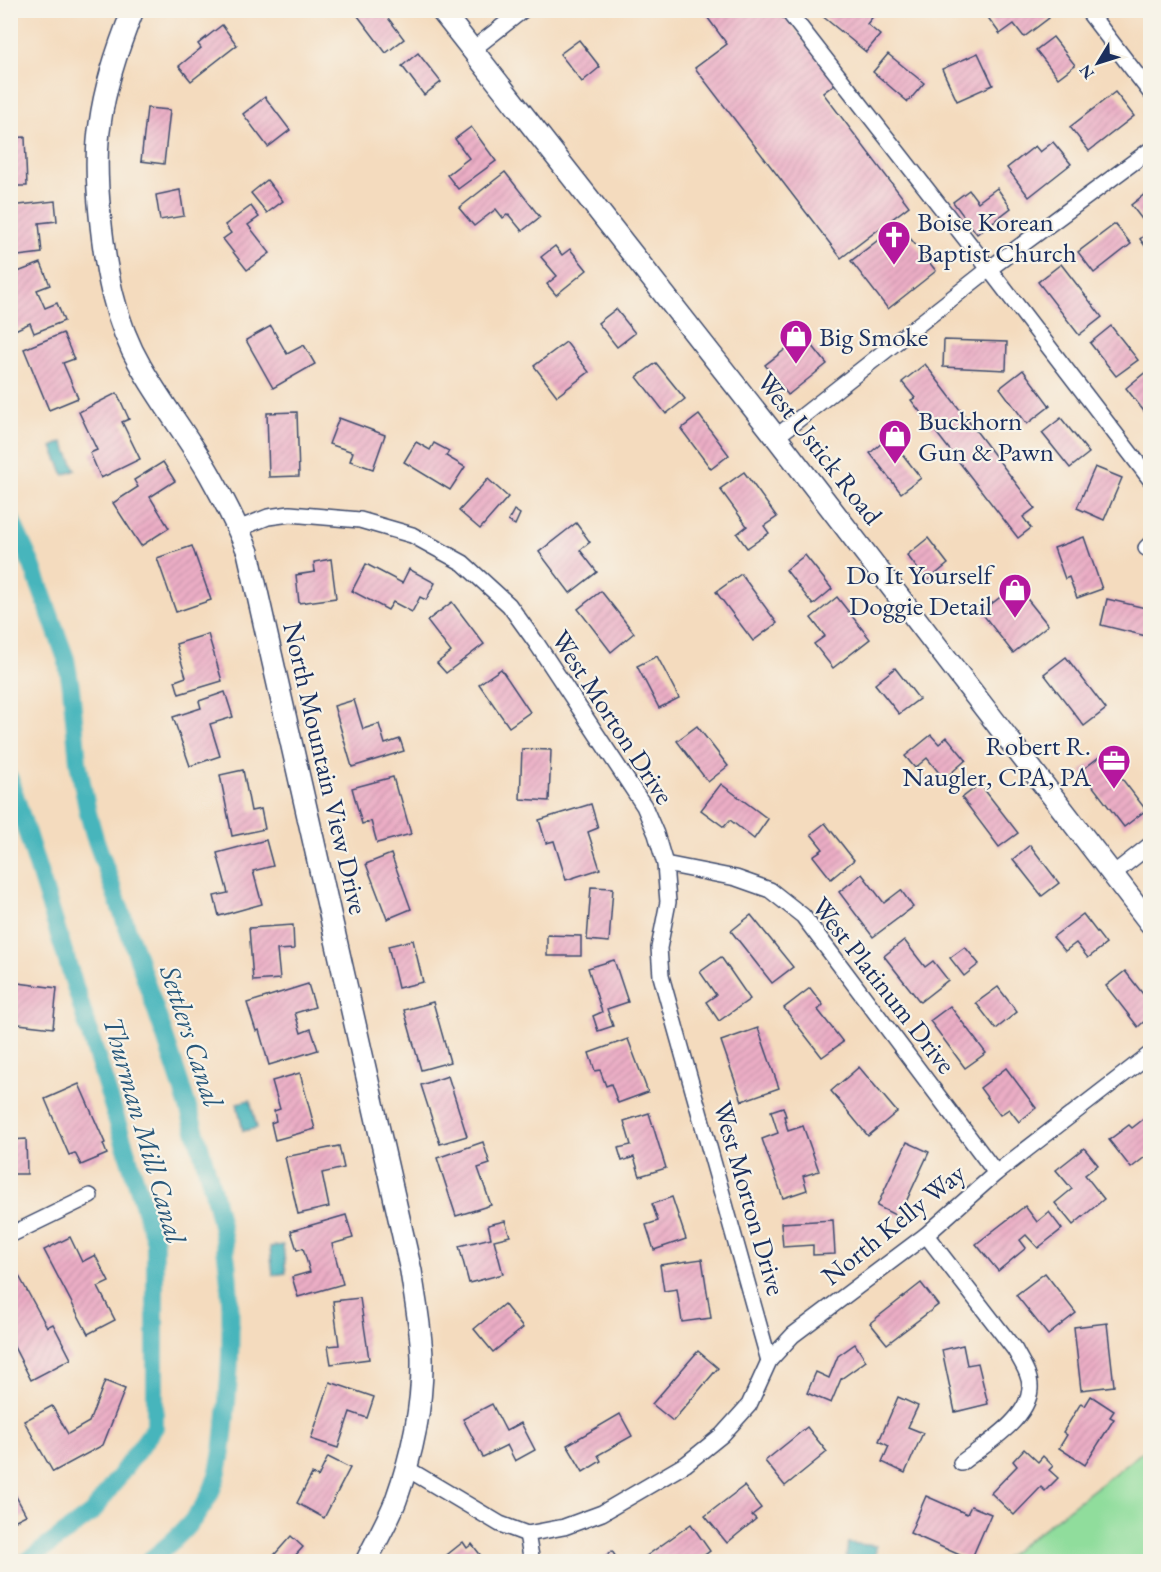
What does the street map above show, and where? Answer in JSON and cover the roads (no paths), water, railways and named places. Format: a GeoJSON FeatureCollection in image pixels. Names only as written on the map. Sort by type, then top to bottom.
{"type":"FeatureCollection","features":[{"type":"Feature","properties":{"kind":"street","name":"North Mountain View Drive"},"geometry":{"type":"LineString","coordinates":[[133,10],[107,84],[99,125],[97,181],[103,243],[115,305],[125,337],[141,367],[209,474],[248,552],[411,1271],[420,1330],[422,1359],[417,1424],[395,1502],[366,1562]]}},
{"type":"Feature","properties":{"kind":"street","name":"West Ustick Road"},"geometry":{"type":"LineString","coordinates":[[441,10],[776,437],[1150,923]]}},
{"type":"Feature","properties":{"kind":"street"},"geometry":{"type":"LineString","coordinates":[[472,50],[523,10]]}},
{"type":"Feature","properties":{"kind":"street"},"geometry":{"type":"LineString","coordinates":[[787,10],[1150,479]]}},
{"type":"Feature","properties":{"kind":"street"},"geometry":{"type":"LineString","coordinates":[[1087,10],[1150,92]]}},
{"type":"Feature","properties":{"kind":"street"},"geometry":{"type":"LineString","coordinates":[[776,437],[989,269],[1150,150]]}},
{"type":"Feature","properties":{"kind":"street","name":"West Morton Drive"},"geometry":{"type":"LineString","coordinates":[[238,529],[268,517],[290,514],[360,520],[412,536],[463,563],[509,605],[644,806],[665,864],[668,902],[659,948],[661,976],[769,1361]]}},
{"type":"Feature","properties":{"kind":"street"},"geometry":{"type":"LineString","coordinates":[[1113,874],[1150,845]]}},
{"type":"Feature","properties":{"kind":"street","name":"West Platinum Drive"},"geometry":{"type":"LineString","coordinates":[[665,864],[736,878],[770,890],[803,916],[996,1173]]}},
{"type":"Feature","properties":{"kind":"street","name":"North Kelly Way"},"geometry":{"type":"LineString","coordinates":[[527,1534],[564,1527],[602,1513],[686,1464],[722,1435],[749,1405],[769,1361],[793,1335],[926,1235],[996,1173],[1150,1054]]}},
{"type":"Feature","properties":{"kind":"street"},"geometry":{"type":"LineString","coordinates":[[10,1236],[90,1196]]}},
{"type":"Feature","properties":{"kind":"street"},"geometry":{"type":"LineString","coordinates":[[926,1235],[1015,1350],[1026,1369],[1030,1388],[1026,1406],[1014,1422],[961,1463]]}},
{"type":"Feature","properties":{"kind":"street"},"geometry":{"type":"LineString","coordinates":[[406,1468],[500,1524],[527,1534],[532,1562]]}},
{"type":"Feature","properties":{"kind":"water"},"geometry":{"type":"Polygon","coordinates":[[[63,442],[76,470],[64,475],[52,447],[63,442]]]}},
{"type":"Feature","properties":{"kind":"water"},"geometry":{"type":"Polygon","coordinates":[[[250,1100],[257,1128],[243,1131],[237,1103],[250,1100]]]}},
{"type":"Feature","properties":{"kind":"water"},"geometry":{"type":"Polygon","coordinates":[[[283,1245],[286,1273],[273,1275],[270,1247],[283,1245]]]}},
{"type":"Feature","properties":{"kind":"water"},"geometry":{"type":"Polygon","coordinates":[[[848,1543],[876,1546],[875,1561],[846,1557],[848,1543]]]}},
{"type":"Feature","properties":{"kind":"waterway","name":"Settlers Canal"},"geometry":{"type":"LineString","coordinates":[[10,517],[32,565],[66,659],[78,762],[88,813],[197,1135],[217,1207],[227,1262],[230,1314],[229,1369],[224,1439],[217,1474],[209,1496],[190,1524],[147,1562]]}},
{"type":"Feature","properties":{"kind":"waterway","name":"Thurman Mill Canal"},"geometry":{"type":"LineString","coordinates":[[10,779],[155,1242],[155,1427],[92,1513],[26,1562]]}},
{"type":"Feature","properties":{"kind":"place","name":"Boise Korean Baptist Church"},"geometry":{"type":"Point","coordinates":[894,266]}},
{"type":"Feature","properties":{"kind":"place","name":"Big Smoke"},"geometry":{"type":"Point","coordinates":[796,365]}},
{"type":"Feature","properties":{"kind":"place","name":"Buckhorn Gun & Pawn"},"geometry":{"type":"Point","coordinates":[895,465]}},
{"type":"Feature","properties":{"kind":"place","name":"Do It Yourself Doggie Detail"},"geometry":{"type":"Point","coordinates":[1015,619]}},
{"type":"Feature","properties":{"kind":"place","name":"Robert R. Naugler, CPA, PA"},"geometry":{"type":"Point","coordinates":[1114,790]}}]}
